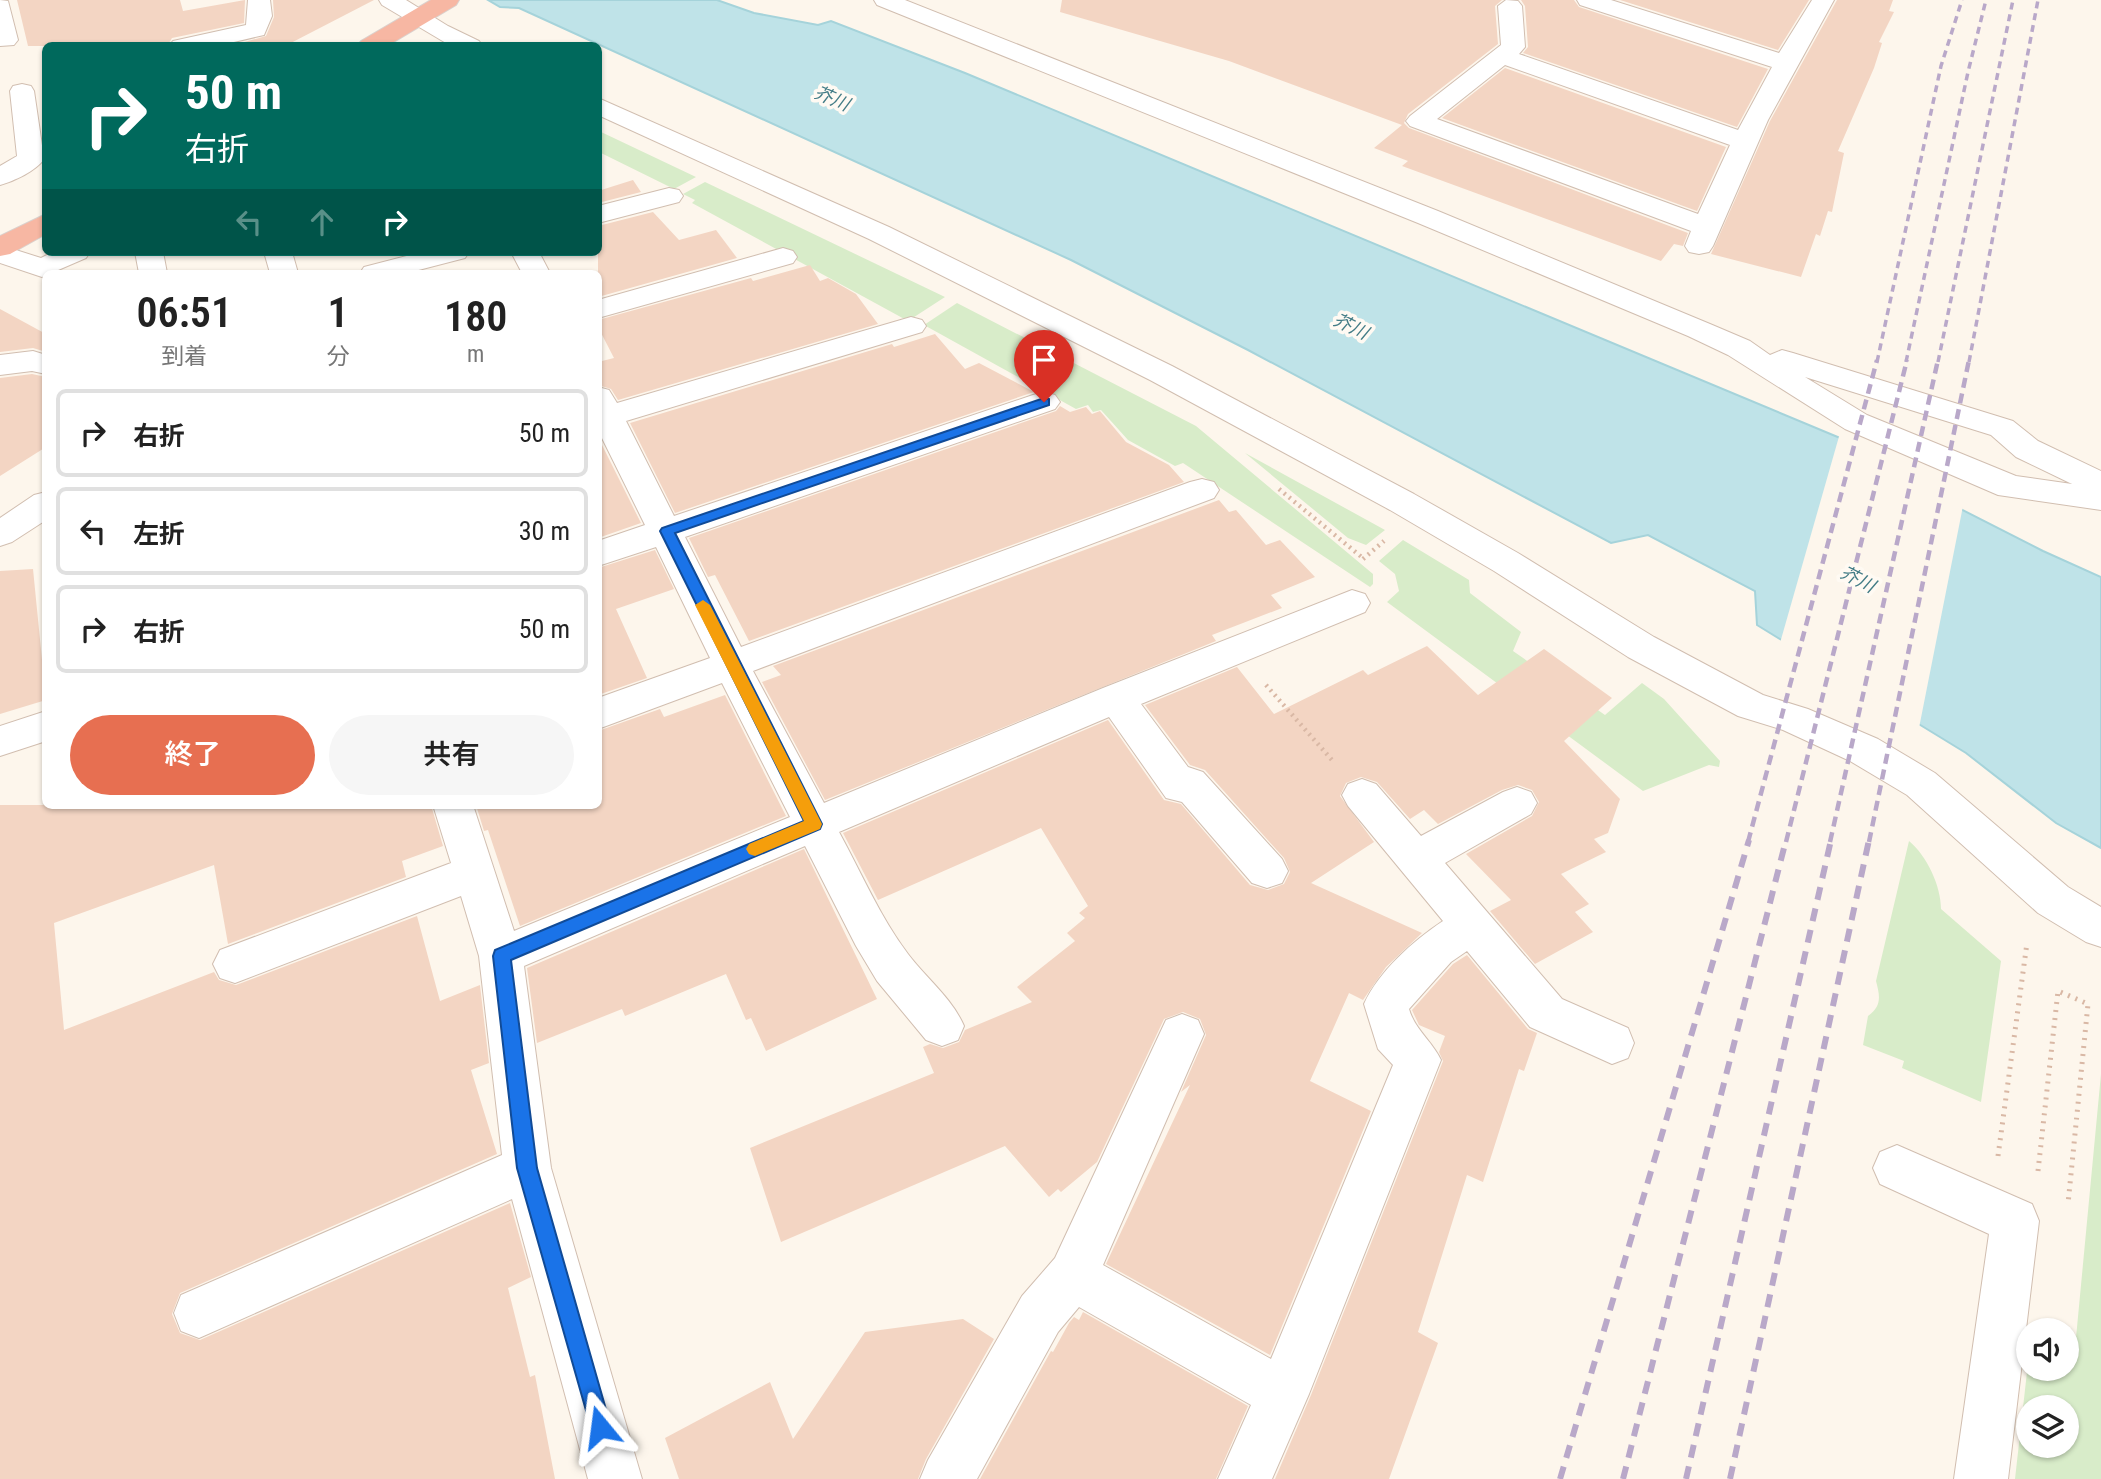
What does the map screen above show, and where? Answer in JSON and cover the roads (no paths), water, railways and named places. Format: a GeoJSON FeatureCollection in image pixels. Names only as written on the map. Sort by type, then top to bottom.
{"type":"FeatureCollection","features":[{"type":"Feature","properties":{"kind":"highway"},"geometry":{"type":"LineString","coordinates":[[379,42],[430,22]]}},
{"type":"Feature","properties":{"kind":"highway"},"geometry":{"type":"LineString","coordinates":[[0,250],[42,224]]}},
{"type":"Feature","properties":{"kind":"street"},"geometry":{"type":"LineString","coordinates":[[216,42],[251,38],[259,0]]}},
{"type":"Feature","properties":{"kind":"street"},"geometry":{"type":"LineString","coordinates":[[390,0],[464,42]]}},
{"type":"Feature","properties":{"kind":"street"},"geometry":{"type":"LineString","coordinates":[[885,0],[1428,217],[1740,348],[2002,428],[2027,449],[2101,484]]}},
{"type":"Feature","properties":{"kind":"street"},"geometry":{"type":"LineString","coordinates":[[1588,0],[1785,63]]}},
{"type":"Feature","properties":{"kind":"street"},"geometry":{"type":"LineString","coordinates":[[1510,3],[1513,47],[1419,121],[1703,236],[1744,141],[1818,1]]}},
{"type":"Feature","properties":{"kind":"street"},"geometry":{"type":"LineString","coordinates":[[0,6],[6,40]]}},
{"type":"Feature","properties":{"kind":"street"},"geometry":{"type":"LineString","coordinates":[[1501,56],[1744,141]]}},
{"type":"Feature","properties":{"kind":"street"},"geometry":{"type":"LineString","coordinates":[[0,177],[31,159],[16,106]]}},
{"type":"Feature","properties":{"kind":"street"},"geometry":{"type":"LineString","coordinates":[[602,107],[879,233],[1161,373],[1402,502],[1506,562],[1654,654],[1751,706],[1796,719],[1864,750],[1921,784],[2053,900],[2101,929]]}},
{"type":"Feature","properties":{"kind":"street"},"geometry":{"type":"LineString","coordinates":[[602,129],[957,296],[1208,426],[1471,570],[1506,562]]}},
{"type":"Feature","properties":{"kind":"street"},"geometry":{"type":"LineString","coordinates":[[602,214],[669,196]]}},
{"type":"Feature","properties":{"kind":"street"},"geometry":{"type":"LineString","coordinates":[[0,250],[42,268],[68,256]]}},
{"type":"Feature","properties":{"kind":"street"},"geometry":{"type":"LineString","coordinates":[[386,270],[440,256]]}},
{"type":"Feature","properties":{"kind":"street"},"geometry":{"type":"LineString","coordinates":[[602,308],[783,257]]}},
{"type":"Feature","properties":{"kind":"street"},"geometry":{"type":"LineString","coordinates":[[911,326],[602,411],[667,531],[731,664],[871,933],[892,967],[942,1026]]}},
{"type":"Feature","properties":{"kind":"street"},"geometry":{"type":"LineString","coordinates":[[1740,348],[1767,368],[1856,422],[2010,487],[2101,499]]}},
{"type":"Feature","properties":{"kind":"street"},"geometry":{"type":"LineString","coordinates":[[0,365],[33,361],[42,364]]}},
{"type":"Feature","properties":{"kind":"street"},"geometry":{"type":"LineString","coordinates":[[602,553],[1044,402]]}},
{"type":"Feature","properties":{"kind":"street"},"geometry":{"type":"LineString","coordinates":[[602,712],[1202,490]]}},
{"type":"Feature","properties":{"kind":"street"},"geometry":{"type":"LineString","coordinates":[[0,534],[42,506]]}},
{"type":"Feature","properties":{"kind":"street"},"geometry":{"type":"LineString","coordinates":[[502,956],[1116,698],[1352,603]]}},
{"type":"Feature","properties":{"kind":"street"},"geometry":{"type":"LineString","coordinates":[[1116,698],[1180,787],[1189,783],[1267,871]]}},
{"type":"Feature","properties":{"kind":"street"},"geometry":{"type":"LineString","coordinates":[[0,741],[42,727]]}},
{"type":"Feature","properties":{"kind":"street"},"geometry":{"type":"LineString","coordinates":[[1362,795],[1546,1013],[1612,1043]]}},
{"type":"Feature","properties":{"kind":"street"},"geometry":{"type":"LineString","coordinates":[[1416,859],[1517,803]]}},
{"type":"Feature","properties":{"kind":"street"},"geometry":{"type":"LineString","coordinates":[[454,809],[502,956],[527,1168],[615,1479]]}},
{"type":"Feature","properties":{"kind":"street"},"geometry":{"type":"LineString","coordinates":[[235,964],[475,872]]}},
{"type":"Feature","properties":{"kind":"street"},"geometry":{"type":"LineString","coordinates":[[1245,1479],[1283,1394],[1418,1060],[1394,1035],[1386,1004],[1436,948],[1471,925]]}},
{"type":"Feature","properties":{"kind":"street"},"geometry":{"type":"LineString","coordinates":[[947,1479],[1040,1314],[1073,1276],[1182,1034]]}},
{"type":"Feature","properties":{"kind":"street"},"geometry":{"type":"LineString","coordinates":[[199,1312],[527,1168]]}},
{"type":"Feature","properties":{"kind":"street"},"geometry":{"type":"LineString","coordinates":[[1897,1168],[2015,1221],[1980,1479]]}},
{"type":"Feature","properties":{"kind":"street"},"geometry":{"type":"LineString","coordinates":[[1073,1276],[1283,1394]]}},
{"type":"Feature","properties":{"kind":"water","name":"芥川"},"geometry":{"type":"Polygon","coordinates":[[[488,0],[717,0],[754,13],[818,25],[831,21],[965,73],[1876,453],[1937,497],[2101,577],[2101,848],[2056,823],[1966,753],[1757,625],[1755,591],[1648,535],[1611,543],[1248,350],[1071,260],[602,46],[602,42],[593,42],[519,8],[500,7],[488,0]]]}},
{"type":"Feature","properties":{"kind":"railway"},"geometry":{"type":"LineString","coordinates":[[1877,362],[1941,66],[1962,0]]}},
{"type":"Feature","properties":{"kind":"railway"},"geometry":{"type":"LineString","coordinates":[[1906,362],[1986,0]]}},
{"type":"Feature","properties":{"kind":"railway"},"geometry":{"type":"LineString","coordinates":[[1938,362],[2013,0]]}},
{"type":"Feature","properties":{"kind":"railway"},"geometry":{"type":"LineString","coordinates":[[1969,362],[2038,0]]}},
{"type":"Feature","properties":{"kind":"railway"},"geometry":{"type":"LineString","coordinates":[[1748,842],[1877,360]]}},
{"type":"Feature","properties":{"kind":"railway"},"geometry":{"type":"LineString","coordinates":[[1786,842],[1907,360]]}},
{"type":"Feature","properties":{"kind":"railway"},"geometry":{"type":"LineString","coordinates":[[1830,842],[1938,360]]}},
{"type":"Feature","properties":{"kind":"railway"},"geometry":{"type":"LineString","coordinates":[[1869,842],[1969,360]]}},
{"type":"Feature","properties":{"kind":"railway"},"geometry":{"type":"LineString","coordinates":[[1560,1479],[1749,840]]}},
{"type":"Feature","properties":{"kind":"railway"},"geometry":{"type":"LineString","coordinates":[[1623,1479],[1786,840]]}},
{"type":"Feature","properties":{"kind":"railway"},"geometry":{"type":"LineString","coordinates":[[1686,1479],[1831,840]]}},
{"type":"Feature","properties":{"kind":"railway"},"geometry":{"type":"LineString","coordinates":[[1730,1479],[1869,840]]}}]}
